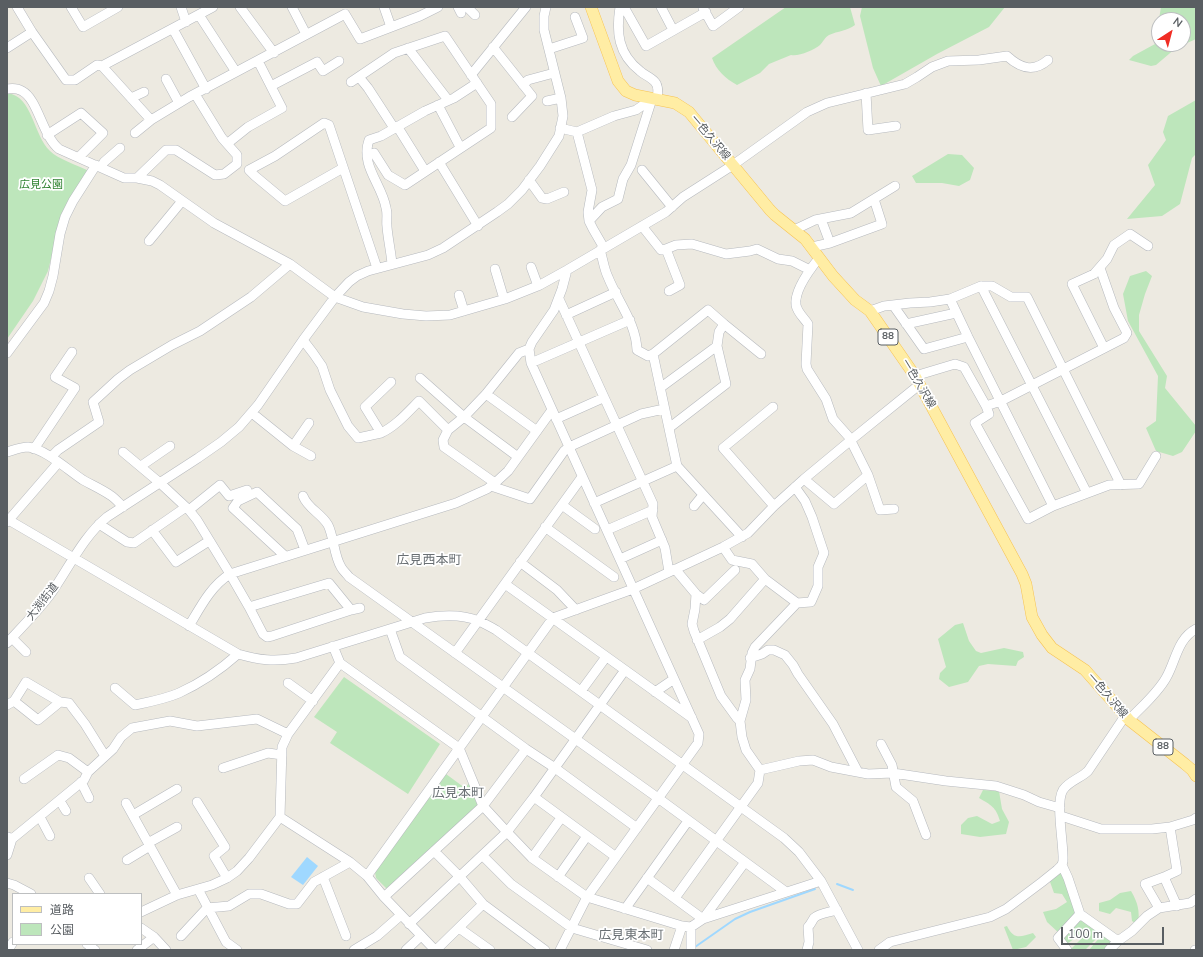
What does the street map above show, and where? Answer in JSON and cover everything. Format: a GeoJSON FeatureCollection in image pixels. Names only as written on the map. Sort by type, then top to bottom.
{"type":"FeatureCollection","features":[{"type":"Feature","properties":{"kind":"main road","name":"一色久沢線"},"geometry":{"type":"LineString","coordinates":[[591,7],[618,81],[626,91],[635,95],[675,103],[689,112],[775,215],[805,239],[833,276],[855,300],[870,312],[917,380],[947,434],[1022,574],[1026,584],[1032,617],[1042,635],[1052,648],[1080,666],[1091,676],[1127,718],[1185,764],[1196,776]]}},
{"type":"Feature","properties":{"kind":"street"},"geometry":{"type":"LineString","coordinates":[[17,7],[32,32],[66,80],[75,80],[97,65],[102,66],[213,7]]}},
{"type":"Feature","properties":{"kind":"street"},"geometry":{"type":"LineString","coordinates":[[71,7],[84,27],[118,7]]}},
{"type":"Feature","properties":{"kind":"street"},"geometry":{"type":"LineString","coordinates":[[97,7],[102,16]]}},
{"type":"Feature","properties":{"kind":"street"},"geometry":{"type":"LineString","coordinates":[[182,7],[186,22]]}},
{"type":"Feature","properties":{"kind":"street"},"geometry":{"type":"LineString","coordinates":[[240,7],[274,53]]}},
{"type":"Feature","properties":{"kind":"street"},"geometry":{"type":"LineString","coordinates":[[292,7],[306,34]]}},
{"type":"Feature","properties":{"kind":"street"},"geometry":{"type":"LineString","coordinates":[[384,7],[391,27]]}},
{"type":"Feature","properties":{"kind":"street"},"geometry":{"type":"LineString","coordinates":[[135,133],[151,120],[179,103],[274,53],[344,10],[360,39],[391,27],[418,11],[438,7]]}},
{"type":"Feature","properties":{"kind":"street"},"geometry":{"type":"LineString","coordinates":[[471,75],[526,7]]}},
{"type":"Feature","properties":{"kind":"street","name":"大渕街道"},"geometry":{"type":"LineString","coordinates":[[9,640],[37,612],[53,591],[86,540],[99,524],[221,442],[240,427],[252,413],[335,297],[349,282],[357,276],[377,268],[428,255],[443,248],[478,226],[508,204],[522,190],[559,136],[563,116],[550,49],[544,30],[544,16],[546,7]]}},
{"type":"Feature","properties":{"kind":"street"},"geometry":{"type":"LineString","coordinates":[[589,221],[602,207],[618,199],[623,180],[631,165],[658,89],[655,82],[628,61],[623,52],[617,22],[620,7]]}},
{"type":"Feature","properties":{"kind":"street"},"geometry":{"type":"LineString","coordinates":[[624,7],[646,46],[704,10],[713,26],[739,7]]}},
{"type":"Feature","properties":{"kind":"street"},"geometry":{"type":"LineString","coordinates":[[661,7],[674,30]]}},
{"type":"Feature","properties":{"kind":"street"},"geometry":{"type":"LineString","coordinates":[[462,9],[475,15]]}},
{"type":"Feature","properties":{"kind":"street"},"geometry":{"type":"LineString","coordinates":[[199,15],[236,72]]}},
{"type":"Feature","properties":{"kind":"street"},"geometry":{"type":"LineString","coordinates":[[550,49],[583,38],[575,17]]}},
{"type":"Feature","properties":{"kind":"street"},"geometry":{"type":"LineString","coordinates":[[173,29],[206,89]]}},
{"type":"Feature","properties":{"kind":"street"},"geometry":{"type":"LineString","coordinates":[[7,48],[32,32]]}},
{"type":"Feature","properties":{"kind":"street"},"geometry":{"type":"LineString","coordinates":[[351,82],[394,53],[445,36],[490,104],[491,128],[405,185],[388,176],[374,154]]}},
{"type":"Feature","properties":{"kind":"street"},"geometry":{"type":"LineString","coordinates":[[493,47],[532,96],[512,117]]}},
{"type":"Feature","properties":{"kind":"street"},"geometry":{"type":"LineString","coordinates":[[408,48],[424,64],[444,90],[448,100]]}},
{"type":"Feature","properties":{"kind":"street"},"geometry":{"type":"LineString","coordinates":[[7,89],[16,88],[24,91],[29,97],[47,135],[53,144],[59,149],[124,178],[137,178],[152,181],[160,185],[214,223],[290,264],[335,297],[363,307],[403,314],[450,316],[504,299],[538,286],[567,270],[666,212],[694,189],[733,165],[807,112],[826,103],[905,84],[917,78],[932,67],[948,61],[979,60],[1007,56],[1018,64],[1032,68],[1039,66],[1048,60]]}},
{"type":"Feature","properties":{"kind":"street"},"geometry":{"type":"LineString","coordinates":[[228,143],[248,128],[282,108],[258,61]]}},
{"type":"Feature","properties":{"kind":"street"},"geometry":{"type":"LineString","coordinates":[[270,86],[317,62],[323,71],[339,61]]}},
{"type":"Feature","properties":{"kind":"street"},"geometry":{"type":"LineString","coordinates":[[102,66],[151,120]]}},
{"type":"Feature","properties":{"kind":"street"},"geometry":{"type":"LineString","coordinates":[[522,85],[528,80],[554,73]]}},
{"type":"Feature","properties":{"kind":"street"},"geometry":{"type":"LineString","coordinates":[[360,76],[380,100],[395,127],[425,171]]}},
{"type":"Feature","properties":{"kind":"street"},"geometry":{"type":"LineString","coordinates":[[166,79],[179,103]]}},
{"type":"Feature","properties":{"kind":"street"},"geometry":{"type":"LineString","coordinates":[[392,264],[387,226],[387,208],[370,168],[366,148],[369,140],[381,136],[477,83]]}},
{"type":"Feature","properties":{"kind":"street"},"geometry":{"type":"LineString","coordinates":[[132,98],[144,92]]}},
{"type":"Feature","properties":{"kind":"street"},"geometry":{"type":"LineString","coordinates":[[866,93],[868,130],[896,126]]}},
{"type":"Feature","properties":{"kind":"street"},"geometry":{"type":"LineString","coordinates":[[137,178],[166,150],[176,150],[215,175],[224,174],[237,164],[237,155],[222,138],[195,94]]}},
{"type":"Feature","properties":{"kind":"street"},"geometry":{"type":"LineString","coordinates":[[547,101],[560,98]]}},
{"type":"Feature","properties":{"kind":"street"},"geometry":{"type":"LineString","coordinates":[[560,128],[576,132],[614,116],[636,110],[655,99]]}},
{"type":"Feature","properties":{"kind":"street"},"geometry":{"type":"LineString","coordinates":[[438,105],[446,115],[454,130],[460,148]]}},
{"type":"Feature","properties":{"kind":"street"},"geometry":{"type":"LineString","coordinates":[[47,135],[81,113],[103,134],[79,157]]}},
{"type":"Feature","properties":{"kind":"street"},"geometry":{"type":"LineString","coordinates":[[343,168],[285,201],[249,170],[275,156],[324,123],[329,125],[377,268]]}},
{"type":"Feature","properties":{"kind":"street"},"geometry":{"type":"LineString","coordinates":[[576,132],[592,190],[588,212],[589,221],[602,249],[608,277],[630,320],[637,338],[637,350],[648,356],[653,354],[708,310],[761,354]]}},
{"type":"Feature","properties":{"kind":"street"},"geometry":{"type":"LineString","coordinates":[[7,353],[44,303],[53,276],[60,234],[65,217],[73,200],[98,166],[120,148]]}},
{"type":"Feature","properties":{"kind":"street"},"geometry":{"type":"LineString","coordinates":[[438,162],[478,226]]}},
{"type":"Feature","properties":{"kind":"street"},"geometry":{"type":"LineString","coordinates":[[642,170],[672,207]]}},
{"type":"Feature","properties":{"kind":"street"},"geometry":{"type":"LineString","coordinates":[[529,180],[542,198],[547,199],[564,192]]}},
{"type":"Feature","properties":{"kind":"street"},"geometry":{"type":"LineString","coordinates":[[794,230],[815,220],[851,213],[895,186]]}},
{"type":"Feature","properties":{"kind":"street"},"geometry":{"type":"LineString","coordinates":[[812,247],[830,243],[882,224],[874,199]]}},
{"type":"Feature","properties":{"kind":"street"},"geometry":{"type":"LineString","coordinates":[[149,241],[182,201]]}},
{"type":"Feature","properties":{"kind":"street"},"geometry":{"type":"LineString","coordinates":[[821,219],[830,243]]}},
{"type":"Feature","properties":{"kind":"street"},"geometry":{"type":"LineString","coordinates":[[642,226],[661,250],[676,245],[692,244],[726,254],[756,249],[778,259],[792,262],[810,270]]}},
{"type":"Feature","properties":{"kind":"street"},"geometry":{"type":"LineString","coordinates":[[1104,348],[1072,284],[1094,274],[1107,259],[1114,245],[1130,234],[1148,246]]}},
{"type":"Feature","properties":{"kind":"street"},"geometry":{"type":"LineString","coordinates":[[666,249],[680,285],[669,291]]}},
{"type":"Feature","properties":{"kind":"street"},"geometry":{"type":"LineString","coordinates":[[819,258],[804,279],[796,300],[796,306],[808,324],[807,369],[826,399],[834,419],[851,440],[868,475],[880,510],[894,509]]}},
{"type":"Feature","properties":{"kind":"street"},"geometry":{"type":"LineString","coordinates":[[290,264],[251,297],[200,331],[172,345],[118,379],[93,402],[99,422],[58,450],[54,460],[8,521],[238,654],[254,659],[281,661],[296,658],[425,618],[438,616],[453,616],[478,621],[496,630],[784,838],[799,852],[821,881],[858,950]]}},
{"type":"Feature","properties":{"kind":"street"},"geometry":{"type":"LineString","coordinates":[[531,267],[538,286]]}},
{"type":"Feature","properties":{"kind":"street"},"geometry":{"type":"LineString","coordinates":[[986,406],[1001,401],[1124,338],[1127,333],[1114,308],[1100,268]]}},
{"type":"Feature","properties":{"kind":"street"},"geometry":{"type":"LineString","coordinates":[[495,269],[504,299]]}},
{"type":"Feature","properties":{"kind":"street"},"geometry":{"type":"LineString","coordinates":[[560,950],[587,897],[698,743],[699,734],[531,363],[530,349],[536,336],[554,310],[559,299],[567,270]]}},
{"type":"Feature","properties":{"kind":"street"},"geometry":{"type":"LineString","coordinates":[[870,312],[884,306],[950,299],[981,286],[992,286],[1010,297],[1027,297],[1121,485]]}},
{"type":"Feature","properties":{"kind":"street"},"geometry":{"type":"LineString","coordinates":[[981,286],[1087,493]]}},
{"type":"Feature","properties":{"kind":"street"},"geometry":{"type":"LineString","coordinates":[[566,314],[616,292]]}},
{"type":"Feature","properties":{"kind":"street"},"geometry":{"type":"LineString","coordinates":[[459,295],[464,311]]}},
{"type":"Feature","properties":{"kind":"street"},"geometry":{"type":"LineString","coordinates":[[559,299],[603,398],[653,504],[652,517],[662,540],[672,570],[704,600],[734,570]]}},
{"type":"Feature","properties":{"kind":"street"},"geometry":{"type":"LineString","coordinates":[[950,299],[1053,506]]}},
{"type":"Feature","properties":{"kind":"street"},"geometry":{"type":"LineString","coordinates":[[893,305],[924,349],[968,337]]}},
{"type":"Feature","properties":{"kind":"street"},"geometry":{"type":"LineString","coordinates":[[906,324],[956,313]]}},
{"type":"Feature","properties":{"kind":"street"},"geometry":{"type":"LineString","coordinates":[[531,363],[630,320]]}},
{"type":"Feature","properties":{"kind":"street"},"geometry":{"type":"LineString","coordinates":[[669,428],[726,384],[717,346],[719,332],[724,324]]}},
{"type":"Feature","properties":{"kind":"street"},"geometry":{"type":"LineString","coordinates":[[303,340],[322,366],[330,390],[348,426],[358,438],[381,433],[387,430],[401,420],[419,401],[448,430]]}},
{"type":"Feature","properties":{"kind":"street"},"geometry":{"type":"LineString","coordinates":[[660,388],[717,346]]}},
{"type":"Feature","properties":{"kind":"street"},"geometry":{"type":"LineString","coordinates":[[530,349],[519,353],[486,394],[464,417],[448,430],[443,440],[444,447],[493,484],[530,499],[564,451],[569,447],[640,414],[664,409]]}},
{"type":"Feature","properties":{"kind":"street"},"geometry":{"type":"LineString","coordinates":[[34,449],[75,388],[55,376],[72,352]]}},
{"type":"Feature","properties":{"kind":"street"},"geometry":{"type":"LineString","coordinates":[[653,354],[677,466],[742,537]]}},
{"type":"Feature","properties":{"kind":"street"},"geometry":{"type":"LineString","coordinates":[[367,876],[552,618],[633,589],[742,537],[804,479],[851,440],[917,380],[955,364],[964,367],[989,414],[975,423],[1028,519],[1053,506],[1109,485],[1139,484],[1156,456]]}},
{"type":"Feature","properties":{"kind":"street"},"geometry":{"type":"LineString","coordinates":[[420,378],[464,417],[518,458]]}},
{"type":"Feature","properties":{"kind":"street"},"geometry":{"type":"LineString","coordinates":[[381,433],[365,407],[390,382]]}},
{"type":"Feature","properties":{"kind":"street"},"geometry":{"type":"LineString","coordinates":[[486,394],[537,431]]}},
{"type":"Feature","properties":{"kind":"street"},"geometry":{"type":"LineString","coordinates":[[556,419],[603,398]]}},
{"type":"Feature","properties":{"kind":"street"},"geometry":{"type":"LineString","coordinates":[[773,407],[723,448],[774,506]]}},
{"type":"Feature","properties":{"kind":"street"},"geometry":{"type":"LineString","coordinates":[[189,626],[215,585],[230,574],[456,503],[493,484],[508,471],[552,410]]}},
{"type":"Feature","properties":{"kind":"street"},"geometry":{"type":"LineString","coordinates":[[252,413],[293,446],[311,456]]}},
{"type":"Feature","properties":{"kind":"street"},"geometry":{"type":"LineString","coordinates":[[293,446],[308,423]]}},
{"type":"Feature","properties":{"kind":"street"},"geometry":{"type":"LineString","coordinates":[[141,466],[170,446]]}},
{"type":"Feature","properties":{"kind":"street"},"geometry":{"type":"LineString","coordinates":[[7,452],[18,448],[27,447],[34,449],[111,496],[123,508]]}},
{"type":"Feature","properties":{"kind":"street"},"geometry":{"type":"LineString","coordinates":[[123,452],[188,508],[230,574],[263,634],[272,636],[356,609],[329,583],[249,607]]}},
{"type":"Feature","properties":{"kind":"street"},"geometry":{"type":"LineString","coordinates":[[594,503],[677,466]]}},
{"type":"Feature","properties":{"kind":"street"},"geometry":{"type":"LineString","coordinates":[[804,479],[834,504],[868,475]]}},
{"type":"Feature","properties":{"kind":"street"},"geometry":{"type":"LineString","coordinates":[[455,653],[582,477]]}},
{"type":"Feature","properties":{"kind":"street"},"geometry":{"type":"LineString","coordinates":[[99,524],[127,542],[134,542],[188,508],[220,485],[229,496],[247,490]]}},
{"type":"Feature","properties":{"kind":"street"},"geometry":{"type":"LineString","coordinates":[[723,547],[732,560],[752,564],[765,579],[796,603],[811,602],[818,586],[818,566],[824,554],[805,501],[795,488]]}},
{"type":"Feature","properties":{"kind":"street"},"geometry":{"type":"LineString","coordinates":[[285,556],[233,508],[238,501],[257,492],[297,530],[305,550]]}},
{"type":"Feature","properties":{"kind":"street"},"geometry":{"type":"LineString","coordinates":[[694,506],[703,495]]}},
{"type":"Feature","properties":{"kind":"street"},"geometry":{"type":"LineString","coordinates":[[303,496],[306,502],[322,517],[327,524],[341,566],[350,577],[658,798],[786,892]]}},
{"type":"Feature","properties":{"kind":"street"},"geometry":{"type":"LineString","coordinates":[[562,505],[595,529]]}},
{"type":"Feature","properties":{"kind":"street"},"geometry":{"type":"LineString","coordinates":[[606,530],[653,510]]}},
{"type":"Feature","properties":{"kind":"street"},"geometry":{"type":"LineString","coordinates":[[545,528],[614,577]]}},
{"type":"Feature","properties":{"kind":"street"},"geometry":{"type":"LineString","coordinates":[[152,530],[176,562],[209,541]]}},
{"type":"Feature","properties":{"kind":"street"},"geometry":{"type":"LineString","coordinates":[[620,559],[662,540]]}},
{"type":"Feature","properties":{"kind":"street"},"geometry":{"type":"LineString","coordinates":[[520,562],[557,590],[576,610]]}},
{"type":"Feature","properties":{"kind":"street"},"geometry":{"type":"LineString","coordinates":[[697,640],[725,623],[765,579]]}},
{"type":"Feature","properties":{"kind":"street"},"geometry":{"type":"LineString","coordinates":[[505,584],[693,719]]}},
{"type":"Feature","properties":{"kind":"street"},"geometry":{"type":"LineString","coordinates":[[696,594],[692,624],[697,640],[721,696],[740,721]]}},
{"type":"Feature","properties":{"kind":"street"},"geometry":{"type":"LineString","coordinates":[[675,898],[758,783],[760,770],[746,750],[742,737],[740,721],[746,700],[745,680],[750,669],[750,658],[755,647],[796,603]]}},
{"type":"Feature","properties":{"kind":"street"},"geometry":{"type":"LineString","coordinates":[[390,629],[400,657],[636,828]]}},
{"type":"Feature","properties":{"kind":"street"},"geometry":{"type":"LineString","coordinates":[[1118,941],[1080,914],[1062,865],[1063,854],[1060,798],[1070,783],[1083,776],[1088,771],[1127,718],[1160,688],[1167,678],[1180,645],[1190,632],[1196,629]]}},
{"type":"Feature","properties":{"kind":"street"},"geometry":{"type":"LineString","coordinates":[[9,640],[26,652]]}},
{"type":"Feature","properties":{"kind":"street"},"geometry":{"type":"LineString","coordinates":[[333,646],[340,663],[459,748],[483,806],[532,858],[587,897],[687,927]]}},
{"type":"Feature","properties":{"kind":"street"},"geometry":{"type":"LineString","coordinates":[[750,658],[762,654],[768,650],[774,650],[785,655],[833,724],[858,772]]}},
{"type":"Feature","properties":{"kind":"street"},"geometry":{"type":"LineString","coordinates":[[115,688],[135,705],[162,699],[179,693],[220,670],[238,654]]}},
{"type":"Feature","properties":{"kind":"street"},"geometry":{"type":"LineString","coordinates":[[581,691],[606,657]]}},
{"type":"Feature","properties":{"kind":"street"},"geometry":{"type":"LineString","coordinates":[[142,912],[177,895],[212,885],[227,878],[237,871],[249,858],[280,817],[282,746],[288,734],[340,663]]}},
{"type":"Feature","properties":{"kind":"street"},"geometry":{"type":"LineString","coordinates":[[409,924],[483,856],[506,832],[534,797],[625,670]]}},
{"type":"Feature","properties":{"kind":"street"},"geometry":{"type":"LineString","coordinates":[[655,692],[674,679]]}},
{"type":"Feature","properties":{"kind":"street"},"geometry":{"type":"LineString","coordinates":[[60,702],[38,720],[10,703],[26,682],[60,702],[69,703],[85,724],[105,756]]}},
{"type":"Feature","properties":{"kind":"street"},"geometry":{"type":"LineString","coordinates":[[288,683],[313,701]]}},
{"type":"Feature","properties":{"kind":"street"},"geometry":{"type":"LineString","coordinates":[[7,855],[10,838],[40,817],[84,780],[88,772],[113,749],[121,737],[132,728],[170,721],[197,726],[257,719],[288,734]]}},
{"type":"Feature","properties":{"kind":"street"},"geometry":{"type":"LineString","coordinates":[[881,744],[892,766],[896,787],[913,801],[926,835]]}},
{"type":"Feature","properties":{"kind":"street"},"geometry":{"type":"LineString","coordinates":[[384,897],[483,806],[526,749]]}},
{"type":"Feature","properties":{"kind":"street"},"geometry":{"type":"LineString","coordinates":[[223,768],[268,753],[282,755]]}},
{"type":"Feature","properties":{"kind":"street"},"geometry":{"type":"LineString","coordinates":[[24,779],[58,755],[69,758],[88,772]]}},
{"type":"Feature","properties":{"kind":"street"},"geometry":{"type":"LineString","coordinates":[[760,770],[799,761],[813,760],[831,766],[868,774],[893,773],[946,781],[996,786],[1024,795],[1101,829],[1152,828],[1170,826],[1196,818]]}},
{"type":"Feature","properties":{"kind":"street"},"geometry":{"type":"LineString","coordinates":[[81,782],[89,798]]}},
{"type":"Feature","properties":{"kind":"street"},"geometry":{"type":"LineString","coordinates":[[132,815],[177,789]]}},
{"type":"Feature","properties":{"kind":"street"},"geometry":{"type":"LineString","coordinates":[[534,797],[616,857]]}},
{"type":"Feature","properties":{"kind":"street"},"geometry":{"type":"LineString","coordinates":[[60,801],[66,811]]}},
{"type":"Feature","properties":{"kind":"street"},"geometry":{"type":"LineString","coordinates":[[197,802],[225,848],[214,856],[227,878]]}},
{"type":"Feature","properties":{"kind":"street"},"geometry":{"type":"LineString","coordinates":[[126,803],[177,895]]}},
{"type":"Feature","properties":{"kind":"street"},"geometry":{"type":"LineString","coordinates":[[40,817],[50,836]]}},
{"type":"Feature","properties":{"kind":"street"},"geometry":{"type":"LineString","coordinates":[[280,817],[350,862],[367,876],[384,897],[435,950],[483,904]]}},
{"type":"Feature","properties":{"kind":"street"},"geometry":{"type":"LineString","coordinates":[[532,858],[561,818]]}},
{"type":"Feature","properties":{"kind":"street"},"geometry":{"type":"LineString","coordinates":[[625,909],[688,821]]}},
{"type":"Feature","properties":{"kind":"street"},"geometry":{"type":"LineString","coordinates":[[127,860],[177,826]]}},
{"type":"Feature","properties":{"kind":"street"},"geometry":{"type":"LineString","coordinates":[[1159,908],[1145,884],[1177,871],[1170,826]]}},
{"type":"Feature","properties":{"kind":"street"},"geometry":{"type":"LineString","coordinates":[[558,877],[587,836]]}},
{"type":"Feature","properties":{"kind":"street"},"geometry":{"type":"LineString","coordinates":[[434,851],[460,877],[483,904],[545,950]]}},
{"type":"Feature","properties":{"kind":"street"},"geometry":{"type":"LineString","coordinates":[[483,856],[511,884],[572,928],[647,950]]}},
{"type":"Feature","properties":{"kind":"street"},"geometry":{"type":"LineString","coordinates":[[181,936],[208,908],[229,906],[249,894],[261,894],[289,904],[298,904],[314,882],[350,862]]}},
{"type":"Feature","properties":{"kind":"street"},"geometry":{"type":"LineString","coordinates":[[703,919],[745,862]]}},
{"type":"Feature","properties":{"kind":"street"},"geometry":{"type":"LineString","coordinates":[[879,950],[890,942],[990,917],[1006,909],[1062,865]]}},
{"type":"Feature","properties":{"kind":"street"},"geometry":{"type":"LineString","coordinates":[[323,877],[346,936]]}},
{"type":"Feature","properties":{"kind":"street"},"geometry":{"type":"LineString","coordinates":[[1164,877],[1177,906]]}},
{"type":"Feature","properties":{"kind":"street"},"geometry":{"type":"LineString","coordinates":[[89,878],[99,893]]}},
{"type":"Feature","properties":{"kind":"street"},"geometry":{"type":"LineString","coordinates":[[647,878],[703,919]]}},
{"type":"Feature","properties":{"kind":"street"},"geometry":{"type":"LineString","coordinates":[[674,950],[687,927],[703,919],[821,881]]}},
{"type":"Feature","properties":{"kind":"street"},"geometry":{"type":"LineString","coordinates":[[7,883],[29,893]]}},
{"type":"Feature","properties":{"kind":"street"},"geometry":{"type":"LineString","coordinates":[[198,889],[226,942],[237,950]]}},
{"type":"Feature","properties":{"kind":"street"},"geometry":{"type":"LineString","coordinates":[[1109,950],[1147,916],[1159,908],[1190,903],[1196,899]]}},
{"type":"Feature","properties":{"kind":"street"},"geometry":{"type":"LineString","coordinates":[[807,950],[809,942],[808,927],[812,923],[813,919],[817,916],[837,910]]}},
{"type":"Feature","properties":{"kind":"street"},"geometry":{"type":"LineString","coordinates":[[1067,950],[1058,938],[1080,914]]}},
{"type":"Feature","properties":{"kind":"street"},"geometry":{"type":"LineString","coordinates":[[354,950],[377,936],[401,915]]}},
{"type":"Feature","properties":{"kind":"street"},"geometry":{"type":"LineString","coordinates":[[687,927],[692,950]]}},
{"type":"Feature","properties":{"kind":"street"},"geometry":{"type":"LineString","coordinates":[[459,928],[490,950]]}},
{"type":"Feature","properties":{"kind":"street"},"geometry":{"type":"LineString","coordinates":[[142,929],[154,937],[166,950]]}},
{"type":"Feature","properties":{"kind":"street"},"geometry":{"type":"LineString","coordinates":[[406,950],[421,936]]}},
{"type":"Feature","properties":{"kind":"street"},"geometry":{"type":"LineString","coordinates":[[137,950],[154,937]]}},
{"type":"Feature","properties":{"kind":"green space"},"geometry":{"type":"Polygon","coordinates":[[[786,7],[850,7],[855,25],[849,29],[829,35],[820,45],[810,51],[798,55],[791,55],[769,64],[760,73],[737,85],[725,77],[716,66],[712,58],[786,7]]]}},
{"type":"Feature","properties":{"kind":"green space"},"geometry":{"type":"Polygon","coordinates":[[[862,7],[1005,7],[989,27],[937,54],[881,86],[873,68],[860,16],[862,7]]]}},
{"type":"Feature","properties":{"kind":"green space"},"geometry":{"type":"Polygon","coordinates":[[[1161,7],[1196,7],[1196,39],[1191,41],[1191,12],[1160,12],[1161,7]]]}},
{"type":"Feature","properties":{"kind":"green space"},"geometry":{"type":"Polygon","coordinates":[[[1151,46],[1151,52],[1171,52],[1156,65],[1151,66],[1129,60],[1133,56],[1151,46]]]}},
{"type":"Feature","properties":{"kind":"green space","name":"広見公園"},"geometry":{"type":"Polygon","coordinates":[[[7,93],[16,96],[28,108],[44,144],[53,154],[89,171],[57,234],[48,271],[33,301],[7,339],[7,93]]]}},
{"type":"Feature","properties":{"kind":"green space"},"geometry":{"type":"Polygon","coordinates":[[[1196,100],[1196,154],[1192,158],[1180,204],[1162,216],[1127,219],[1155,185],[1148,165],[1166,140],[1163,132],[1168,116],[1196,100]]]}},
{"type":"Feature","properties":{"kind":"green space"},"geometry":{"type":"Polygon","coordinates":[[[948,154],[962,155],[974,168],[970,180],[959,186],[942,183],[916,183],[912,176],[948,154]]]}},
{"type":"Feature","properties":{"kind":"green space"},"geometry":{"type":"Polygon","coordinates":[[[1146,271],[1152,276],[1139,315],[1139,331],[1167,376],[1165,388],[1196,426],[1196,431],[1182,452],[1173,456],[1156,451],[1146,428],[1156,421],[1158,376],[1128,321],[1123,294],[1130,276],[1146,271]]]}},
{"type":"Feature","properties":{"kind":"green space"},"geometry":{"type":"Polygon","coordinates":[[[963,623],[969,641],[976,651],[981,653],[1004,648],[1023,652],[1024,657],[1018,661],[1016,666],[988,664],[979,666],[968,682],[949,687],[939,679],[940,673],[946,667],[938,639],[955,625],[963,623]]]}},
{"type":"Feature","properties":{"kind":"green space"},"geometry":{"type":"Polygon","coordinates":[[[344,677],[440,744],[408,794],[330,743],[337,732],[314,717],[344,677]]]}},
{"type":"Feature","properties":{"kind":"green space"},"geometry":{"type":"Polygon","coordinates":[[[446,774],[465,788],[470,782],[478,807],[387,889],[376,878],[375,872],[446,774]]]}},
{"type":"Feature","properties":{"kind":"green space"},"geometry":{"type":"Polygon","coordinates":[[[983,790],[999,791],[1002,809],[1009,822],[1006,834],[980,837],[961,834],[961,825],[968,818],[977,816],[992,824],[1000,821],[997,812],[979,798],[983,790]]]}},
{"type":"Feature","properties":{"kind":"green space"},"geometry":{"type":"Polygon","coordinates":[[[1061,868],[1079,915],[1115,941],[1105,950],[1089,950],[1100,937],[1099,936],[1085,950],[1070,950],[1089,931],[1087,929],[1067,944],[1060,934],[1047,922],[1043,912],[1056,909],[1067,902],[1062,894],[1054,893],[1049,879],[1061,868]]]}},
{"type":"Feature","properties":{"kind":"green space"},"geometry":{"type":"Polygon","coordinates":[[[1131,891],[1138,907],[1138,925],[1132,921],[1131,912],[1116,908],[1110,914],[1099,911],[1099,903],[1110,900],[1120,893],[1131,891]]]}},
{"type":"Feature","properties":{"kind":"green space"},"geometry":{"type":"Polygon","coordinates":[[[1007,926],[1012,934],[1021,936],[1033,933],[1036,937],[1026,947],[1013,950],[1004,927],[1007,926]]]}},
{"type":"Feature","properties":{"kind":"water"},"geometry":{"type":"Polygon","coordinates":[[[307,857],[318,866],[303,885],[291,877],[307,857]]]}},
{"type":"Feature","properties":{"kind":"waterway"},"geometry":{"type":"LineString","coordinates":[[837,884],[853,890]]}},
{"type":"Feature","properties":{"kind":"waterway"},"geometry":{"type":"LineString","coordinates":[[695,947],[735,919],[750,912],[815,889]]}},
{"type":"Feature","properties":{"kind":"district","name":"広見西本町"},"geometry":{"type":"Point","coordinates":[429,561]}},
{"type":"Feature","properties":{"kind":"district","name":"広見本町"},"geometry":{"type":"Point","coordinates":[458,794]}},
{"type":"Feature","properties":{"kind":"district","name":"広見東本町"},"geometry":{"type":"Point","coordinates":[631,936]}}]}
